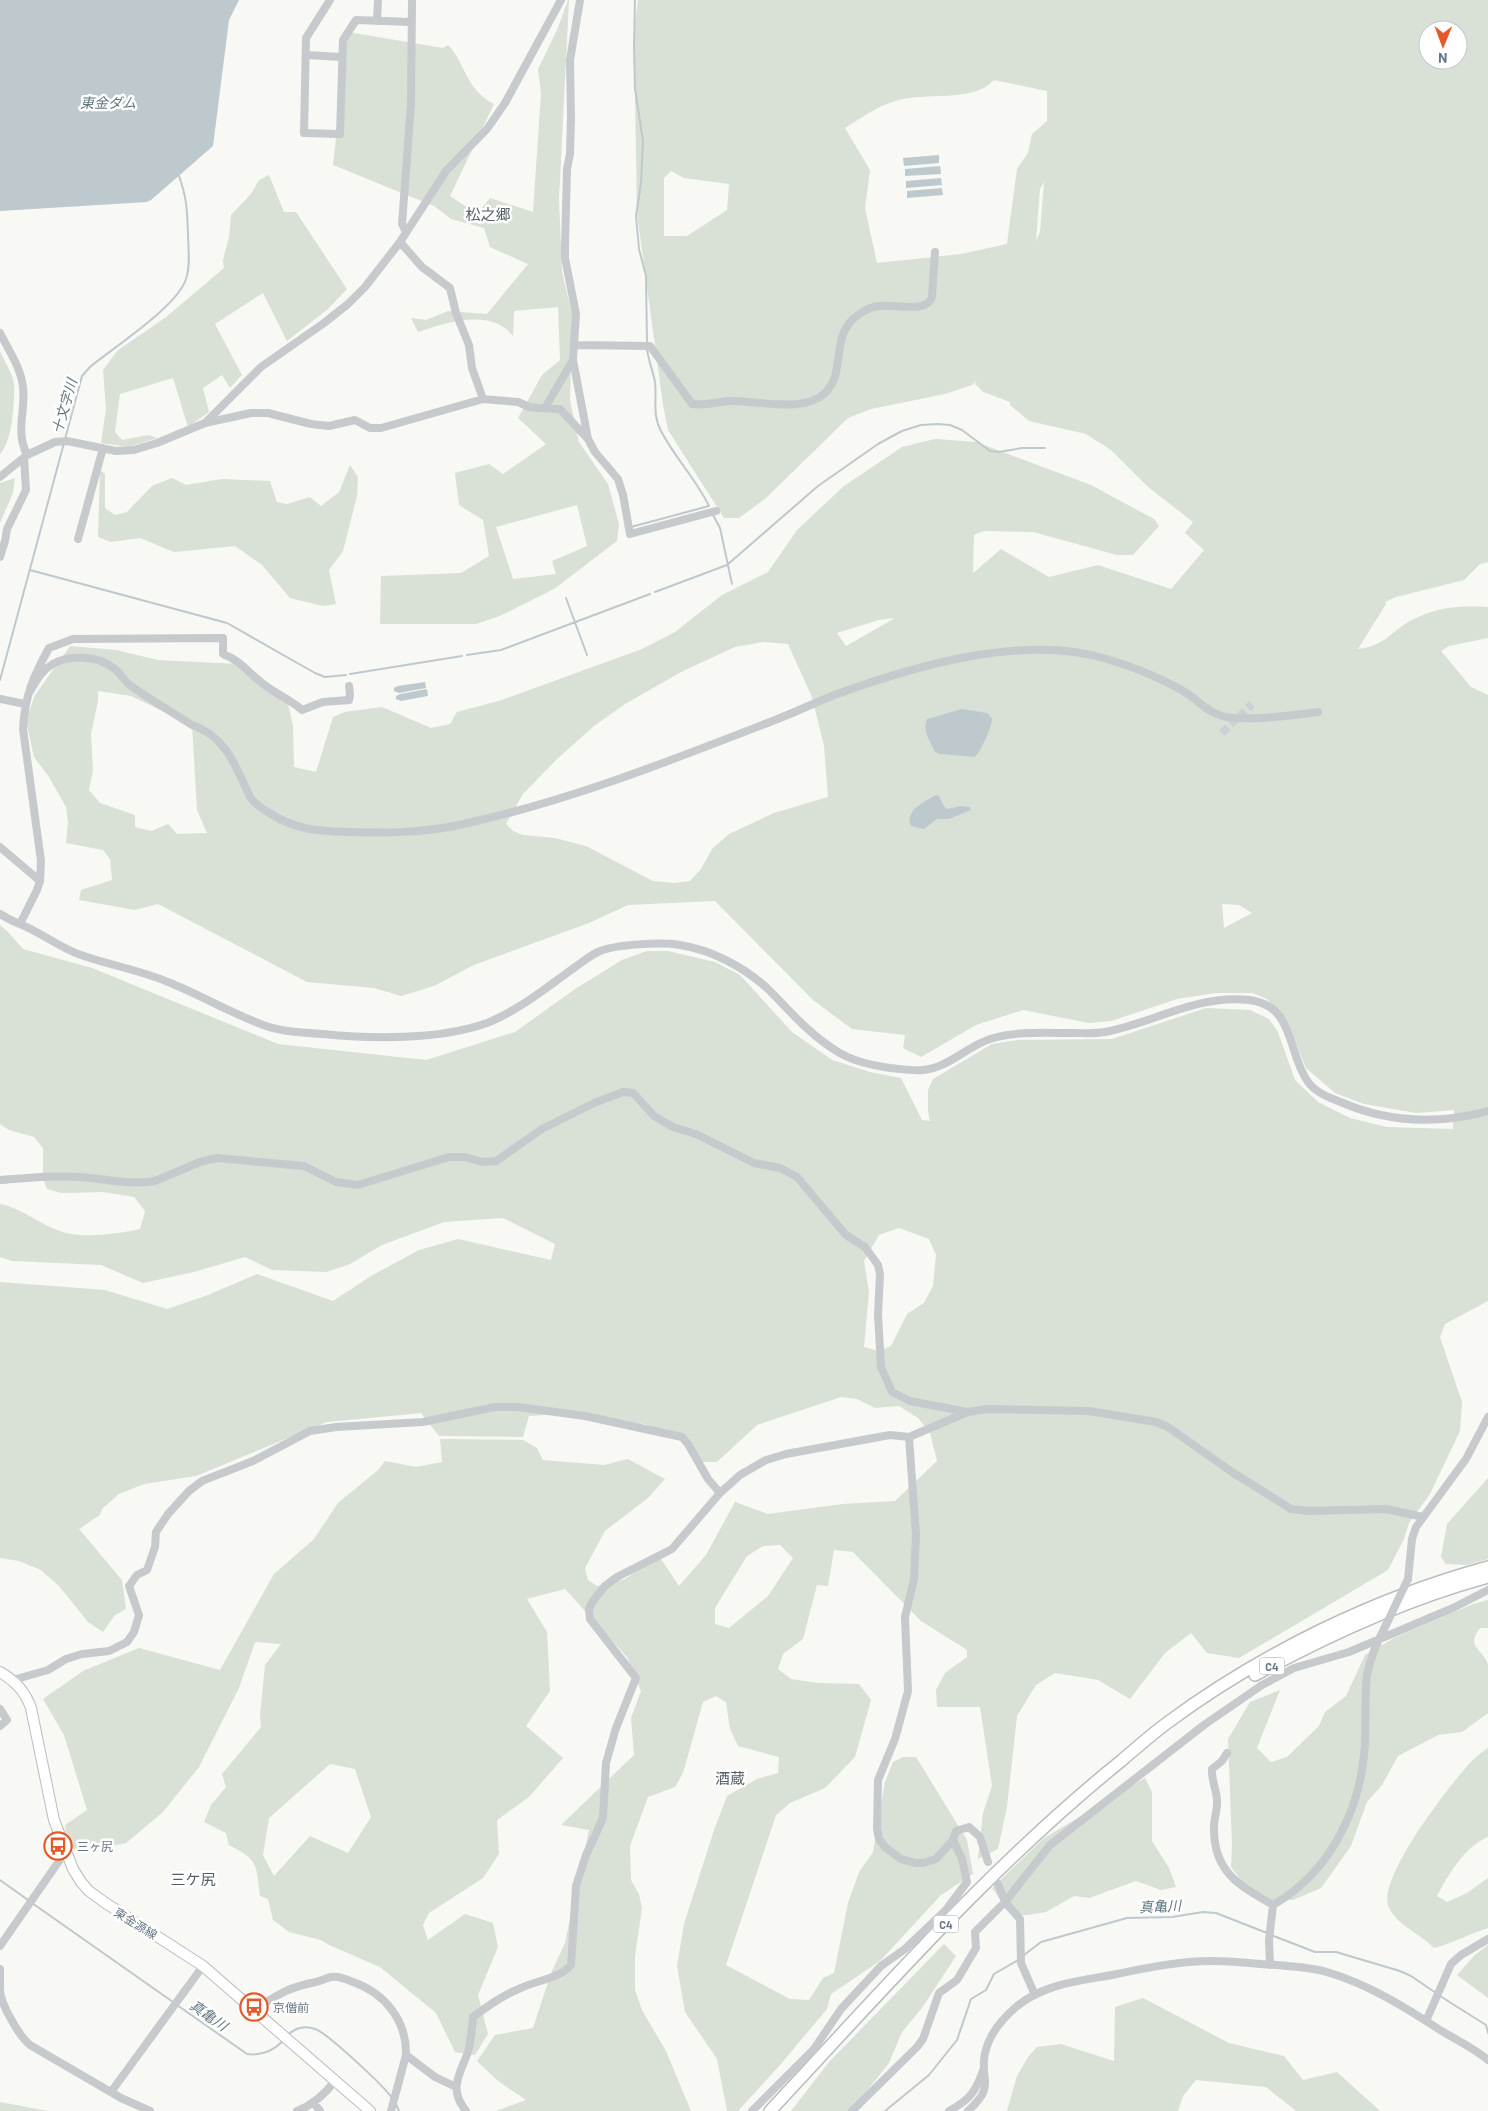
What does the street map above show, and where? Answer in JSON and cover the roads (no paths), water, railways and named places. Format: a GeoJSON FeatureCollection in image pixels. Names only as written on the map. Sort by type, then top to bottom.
{"type":"FeatureCollection","features":[{"type":"Feature","properties":{"kind":"highway","name":"C4"},"geometry":{"type":"LineString","coordinates":[[770,2111],[994,1873],[1079,1795],[1166,1724],[1221,1687],[1310,1636],[1384,1603],[1488,1568]]}},
{"type":"Feature","properties":{"kind":"highway","name":"C4"},"geometry":{"type":"LineString","coordinates":[[1134,1750],[1195,1709],[1294,1655],[1387,1612],[1488,1577]]}},
{"type":"Feature","properties":{"kind":"main road","name":"東金源線"},"geometry":{"type":"LineString","coordinates":[[5,1677],[26,1695],[31,1708],[52,1812],[73,1869],[89,1891],[203,1966],[370,2111]]}},
{"type":"Feature","properties":{"kind":"street"},"geometry":{"type":"LineString","coordinates":[[330,0],[306,38],[304,133],[340,134],[343,40],[356,20],[410,22]]}},
{"type":"Feature","properties":{"kind":"street"},"geometry":{"type":"LineString","coordinates":[[378,0],[378,20]]}},
{"type":"Feature","properties":{"kind":"street"},"geometry":{"type":"LineString","coordinates":[[406,232],[402,224],[412,104],[410,22],[412,0]]}},
{"type":"Feature","properties":{"kind":"street"},"geometry":{"type":"LineString","coordinates":[[204,423],[261,367],[348,304],[365,287],[400,242],[446,171],[487,129],[505,103],[561,0]]}},
{"type":"Feature","properties":{"kind":"street"},"geometry":{"type":"LineString","coordinates":[[580,0],[570,60],[571,118],[570,154],[567,169],[565,258],[576,314],[573,360],[588,439]]}},
{"type":"Feature","properties":{"kind":"street"},"geometry":{"type":"LineString","coordinates":[[306,56],[341,57]]}},
{"type":"Feature","properties":{"kind":"street"},"geometry":{"type":"LineString","coordinates":[[400,242],[422,267],[450,288],[456,313],[469,345],[472,368],[483,399]]}},
{"type":"Feature","properties":{"kind":"street"},"geometry":{"type":"LineString","coordinates":[[574,345],[650,346],[692,404],[704,406],[730,401],[801,404],[813,401],[824,394],[835,378],[840,341],[844,331],[854,319],[867,310],[879,306],[924,306],[930,301],[932,297],[934,252]]}},
{"type":"Feature","properties":{"kind":"street"},"geometry":{"type":"LineString","coordinates":[[0,333],[15,364],[23,387],[20,428],[26,457],[26,490],[7,529],[0,557]]}},
{"type":"Feature","properties":{"kind":"street"},"geometry":{"type":"LineString","coordinates":[[545,408],[573,360]]}},
{"type":"Feature","properties":{"kind":"street"},"geometry":{"type":"LineString","coordinates":[[0,477],[43,446],[67,441],[103,448],[134,450],[158,443],[204,423],[251,413],[268,413],[311,424],[329,426],[355,420],[370,428],[381,428],[483,399],[518,402],[529,407],[560,409],[588,439],[595,452],[618,479],[630,534],[716,511]]}},
{"type":"Feature","properties":{"kind":"street"},"geometry":{"type":"LineString","coordinates":[[78,539],[103,448]]}},
{"type":"Feature","properties":{"kind":"street"},"geometry":{"type":"LineString","coordinates":[[20,924],[40,881],[40,861],[23,729],[25,704],[31,681],[49,648],[74,639],[223,638],[222,654],[233,658],[264,685],[291,700],[302,710],[323,702],[349,700],[349,686]]}},
{"type":"Feature","properties":{"kind":"street"},"geometry":{"type":"LineString","coordinates":[[28,693],[44,671],[62,660],[86,658],[106,664],[116,670],[126,682],[192,725],[200,728],[224,746],[250,797],[262,808],[289,825],[306,829],[379,832],[418,831],[460,825],[499,816],[580,791],[724,740],[836,695],[916,669],[1004,651],[1036,649],[1106,658],[1141,671],[1187,693],[1207,710],[1231,718],[1254,718],[1318,712]]}},
{"type":"Feature","properties":{"kind":"street"},"geometry":{"type":"LineString","coordinates":[[0,699],[25,704]]}},
{"type":"Feature","properties":{"kind":"street"},"geometry":{"type":"LineString","coordinates":[[0,847],[40,881]]}},
{"type":"Feature","properties":{"kind":"street"},"geometry":{"type":"LineString","coordinates":[[0,914],[12,922],[20,924],[79,955],[170,982],[270,1028],[339,1036],[407,1036],[449,1032],[486,1023],[503,1016],[532,998],[599,951],[617,947],[659,944],[687,946],[731,963],[764,986],[813,1034],[842,1054],[871,1064],[912,1071],[928,1070],[944,1064],[988,1039],[1040,1033],[1104,1032],[1187,1006],[1232,1000],[1252,1000],[1271,1007],[1278,1014],[1304,1076],[1314,1089],[1326,1096],[1371,1114],[1404,1120],[1461,1118],[1488,1111]]}},
{"type":"Feature","properties":{"kind":"street"},"geometry":{"type":"LineString","coordinates":[[0,1180],[55,1176],[95,1178],[115,1182],[146,1182],[155,1181],[208,1159],[226,1157],[304,1166],[336,1182],[358,1185],[449,1157],[464,1157],[482,1162],[496,1161],[542,1129],[594,1103],[616,1094],[633,1093],[654,1116],[673,1127],[696,1134],[754,1163],[780,1168],[797,1177],[846,1234],[865,1247],[878,1265],[880,1274],[878,1315],[881,1367],[892,1392],[910,1401],[968,1412]]}},
{"type":"Feature","properties":{"kind":"street"},"geometry":{"type":"LineString","coordinates":[[5,1677],[48,1670],[66,1659],[82,1654],[109,1652],[127,1642],[134,1632],[139,1615],[129,1586],[137,1575],[147,1570],[150,1565],[155,1547],[156,1532],[168,1514],[202,1481],[253,1461],[310,1431],[336,1427],[423,1422],[495,1407],[518,1407],[556,1411],[682,1437],[708,1479],[720,1493]]}},
{"type":"Feature","properties":{"kind":"street"},"geometry":{"type":"LineString","coordinates":[[466,2111],[456,2087],[456,2079],[470,2044],[473,2017],[494,2002],[520,1988],[560,1975],[571,1965],[576,1886],[586,1855],[603,1818],[606,1763],[616,1728],[636,1678],[590,1619],[589,1609],[605,1586],[617,1577],[672,1549],[720,1493],[752,1467],[786,1454],[890,1435],[909,1437],[968,1412],[987,1408],[1074,1410],[1156,1422],[1168,1427],[1284,1507],[1290,1509],[1308,1511],[1386,1509],[1423,1517]]}},
{"type":"Feature","properties":{"kind":"street"},"geometry":{"type":"LineString","coordinates":[[1273,1905],[1289,1896],[1320,1866],[1340,1837],[1358,1785],[1364,1756],[1368,1674],[1378,1639],[1408,1579],[1412,1538],[1416,1527],[1466,1459],[1488,1417]]}},
{"type":"Feature","properties":{"kind":"street"},"geometry":{"type":"LineString","coordinates":[[909,1437],[916,1535],[914,1579],[905,1617],[908,1690],[898,1730],[878,1780],[877,1829],[879,1838],[885,1847],[902,1859],[923,1863],[936,1859],[953,1840],[956,1831],[969,1827],[977,1832],[988,1862]]}},
{"type":"Feature","properties":{"kind":"street"},"geometry":{"type":"LineString","coordinates":[[852,2111],[918,2048],[939,1993],[957,1980],[976,1948],[974,1932],[1005,1902],[1050,1844],[1262,1685],[1294,1668],[1349,1652],[1453,1608],[1488,1590]]}},
{"type":"Feature","properties":{"kind":"street"},"geometry":{"type":"LineString","coordinates":[[0,1709],[7,1720],[0,1726]]}},
{"type":"Feature","properties":{"kind":"street"},"geometry":{"type":"LineString","coordinates":[[1227,1753],[1212,1769],[1211,1780],[1217,1802],[1214,1826],[1215,1850],[1222,1865],[1236,1882],[1273,1905]]}},
{"type":"Feature","properties":{"kind":"street"},"geometry":{"type":"LineString","coordinates":[[752,2111],[814,2048],[840,2009],[881,1966],[905,1949],[946,1910],[962,1889],[967,1882],[962,1859],[953,1840]]}},
{"type":"Feature","properties":{"kind":"street"},"geometry":{"type":"LineString","coordinates":[[0,1946],[66,1851]]}},
{"type":"Feature","properties":{"kind":"street"},"geometry":{"type":"LineString","coordinates":[[998,1884],[1005,1902],[1020,1919],[1021,1963],[1035,1995]]}},
{"type":"Feature","properties":{"kind":"street"},"geometry":{"type":"LineString","coordinates":[[1270,1965],[1269,1940],[1273,1905]]}},
{"type":"Feature","properties":{"kind":"street"},"geometry":{"type":"LineString","coordinates":[[1426,2021],[1451,1964],[1461,1955],[1488,1938]]}},
{"type":"Feature","properties":{"kind":"street"},"geometry":{"type":"LineString","coordinates":[[949,2111],[963,2104],[976,2091],[984,2067],[985,2054],[995,2031],[1017,2006],[1051,1987],[1161,1965],[1213,1961],[1329,1972],[1380,1994],[1453,2039],[1470,2047],[1488,2060]]}},
{"type":"Feature","properties":{"kind":"street"},"geometry":{"type":"LineString","coordinates":[[111,2092],[203,1966]]}},
{"type":"Feature","properties":{"kind":"street"},"geometry":{"type":"LineString","coordinates":[[0,1969],[0,1991],[7,2010],[23,2040],[60,2064],[150,2111]]}},
{"type":"Feature","properties":{"kind":"street"},"geometry":{"type":"LineString","coordinates":[[254,2010],[291,1987],[331,1977],[340,1977],[364,1986],[384,2000],[400,2022],[406,2046],[406,2055],[391,2111]]}},
{"type":"Feature","properties":{"kind":"street"},"geometry":{"type":"LineString","coordinates":[[406,2055],[426,2068],[435,2077],[456,2087]]}},
{"type":"Feature","properties":{"kind":"street"},"geometry":{"type":"LineString","coordinates":[[968,2111],[984,2095],[986,2078],[984,2067]]}},
{"type":"Feature","properties":{"kind":"street"},"geometry":{"type":"LineString","coordinates":[[297,2111],[326,2093],[335,2081]]}},
{"type":"Feature","properties":{"kind":"street"},"geometry":{"type":"LineString","coordinates":[[313,2102],[320,2111]]}},
{"type":"Feature","properties":{"kind":"water","name":"東金ダム"},"geometry":{"type":"Polygon","coordinates":[[[0,0],[239,0],[229,20],[213,146],[147,202],[0,211],[0,0]]]}},
{"type":"Feature","properties":{"kind":"water"},"geometry":{"type":"Polygon","coordinates":[[[939,155],[939,163],[904,166],[903,158],[939,155]]]}},
{"type":"Feature","properties":{"kind":"water"},"geometry":{"type":"Polygon","coordinates":[[[940,166],[941,174],[905,176],[905,169],[940,166]]]}},
{"type":"Feature","properties":{"kind":"water"},"geometry":{"type":"Polygon","coordinates":[[[941,178],[942,185],[906,188],[906,181],[941,178]]]}},
{"type":"Feature","properties":{"kind":"water"},"geometry":{"type":"Polygon","coordinates":[[[942,188],[943,195],[907,198],[907,191],[942,188]]]}},
{"type":"Feature","properties":{"kind":"water"},"geometry":{"type":"Polygon","coordinates":[[[425,682],[426,688],[399,693],[394,691],[394,688],[398,686],[425,682]]]}},
{"type":"Feature","properties":{"kind":"water"},"geometry":{"type":"Polygon","coordinates":[[[427,689],[428,696],[401,701],[396,699],[396,696],[400,694],[427,689]]]}},
{"type":"Feature","properties":{"kind":"water"},"geometry":{"type":"Polygon","coordinates":[[[962,709],[987,713],[992,718],[980,750],[975,757],[935,752],[925,728],[927,719],[962,709]]]}},
{"type":"Feature","properties":{"kind":"water"},"geometry":{"type":"Polygon","coordinates":[[[936,795],[939,796],[947,809],[961,806],[970,807],[971,810],[949,819],[937,819],[924,829],[911,826],[910,820],[913,811],[936,795]]]}},
{"type":"Feature","properties":{"kind":"waterway"},"geometry":{"type":"LineString","coordinates":[[635,0],[635,89],[643,141],[641,183],[636,216],[639,249],[646,276],[647,344]]}},
{"type":"Feature","properties":{"kind":"waterway","name":"十文字川"},"geometry":{"type":"LineString","coordinates":[[65,439],[82,376],[90,367],[144,326],[171,302],[186,279],[189,262],[187,217],[185,198],[179,176]]}},
{"type":"Feature","properties":{"kind":"waterway"},"geometry":{"type":"LineString","coordinates":[[631,527],[709,506],[658,425],[655,382],[647,348]]}},
{"type":"Feature","properties":{"kind":"waterway"},"geometry":{"type":"LineString","coordinates":[[655,592],[727,565],[818,486],[878,444],[902,431],[921,425],[950,425],[962,430],[990,451],[1045,448]]}},
{"type":"Feature","properties":{"kind":"waterway","name":"十文字川"},"geometry":{"type":"LineString","coordinates":[[0,680],[64,443]]}},
{"type":"Feature","properties":{"kind":"waterway"},"geometry":{"type":"LineString","coordinates":[[713,515],[720,528],[732,584]]}},
{"type":"Feature","properties":{"kind":"waterway"},"geometry":{"type":"LineString","coordinates":[[30,570],[227,623],[315,673],[325,677],[346,675]]}},
{"type":"Feature","properties":{"kind":"waterway"},"geometry":{"type":"LineString","coordinates":[[467,655],[501,650],[650,594]]}},
{"type":"Feature","properties":{"kind":"waterway"},"geometry":{"type":"LineString","coordinates":[[566,598],[587,655]]}},
{"type":"Feature","properties":{"kind":"waterway"},"geometry":{"type":"LineString","coordinates":[[350,674],[462,656]]}},
{"type":"Feature","properties":{"kind":"waterway","name":"真亀川"},"geometry":{"type":"LineString","coordinates":[[0,1880],[28,1900]]}},
{"type":"Feature","properties":{"kind":"waterway","name":"真亀川"},"geometry":{"type":"LineString","coordinates":[[32,1903],[173,2002]]}},
{"type":"Feature","properties":{"kind":"waterway","name":"真亀川"},"geometry":{"type":"LineString","coordinates":[[1024,1955],[1041,1942],[1127,1918],[1172,1917],[1203,1912],[1216,1913],[1267,1933]]}},
{"type":"Feature","properties":{"kind":"waterway","name":"真亀川"},"geometry":{"type":"LineString","coordinates":[[1271,1935],[1315,1952],[1336,1952],[1400,1971],[1436,1993]]}},
{"type":"Feature","properties":{"kind":"waterway","name":"真亀川"},"geometry":{"type":"LineString","coordinates":[[885,2111],[929,2075],[957,2040],[971,1999],[986,1990],[994,1974],[1018,1960]]}},
{"type":"Feature","properties":{"kind":"waterway","name":"真亀川"},"geometry":{"type":"LineString","coordinates":[[1440,1996],[1486,2025],[1488,2033]]}},
{"type":"Feature","properties":{"kind":"waterway","name":"真亀川"},"geometry":{"type":"LineString","coordinates":[[177,2005],[247,2054],[267,2052],[283,2041]]}},
{"type":"Feature","properties":{"kind":"waterway","name":"真亀川"},"geometry":{"type":"LineString","coordinates":[[287,2036],[293,2031],[304,2027],[321,2032],[355,2060],[392,2098]]}},
{"type":"Feature","properties":{"kind":"waterway","name":"真亀川"},"geometry":{"type":"LineString","coordinates":[[396,2104],[399,2111]]}},
{"type":"Feature","properties":{"kind":"tunnel"},"geometry":{"type":"LineString","coordinates":[[1222,733],[1252,704]]}},
{"type":"Feature","properties":{"kind":"place","name":"三ヶ尻"},"geometry":{"type":"Point","coordinates":[58,1846]}},
{"type":"Feature","properties":{"kind":"place","name":"京僧前"},"geometry":{"type":"Point","coordinates":[254,2007]}},
{"type":"Feature","properties":{"kind":"district","name":"松之郷"},"geometry":{"type":"Point","coordinates":[488,214]}},
{"type":"Feature","properties":{"kind":"district","name":"酒蔵"},"geometry":{"type":"Point","coordinates":[730,1778]}},
{"type":"Feature","properties":{"kind":"district","name":"三ケ尻"},"geometry":{"type":"Point","coordinates":[193,1879]}}]}
